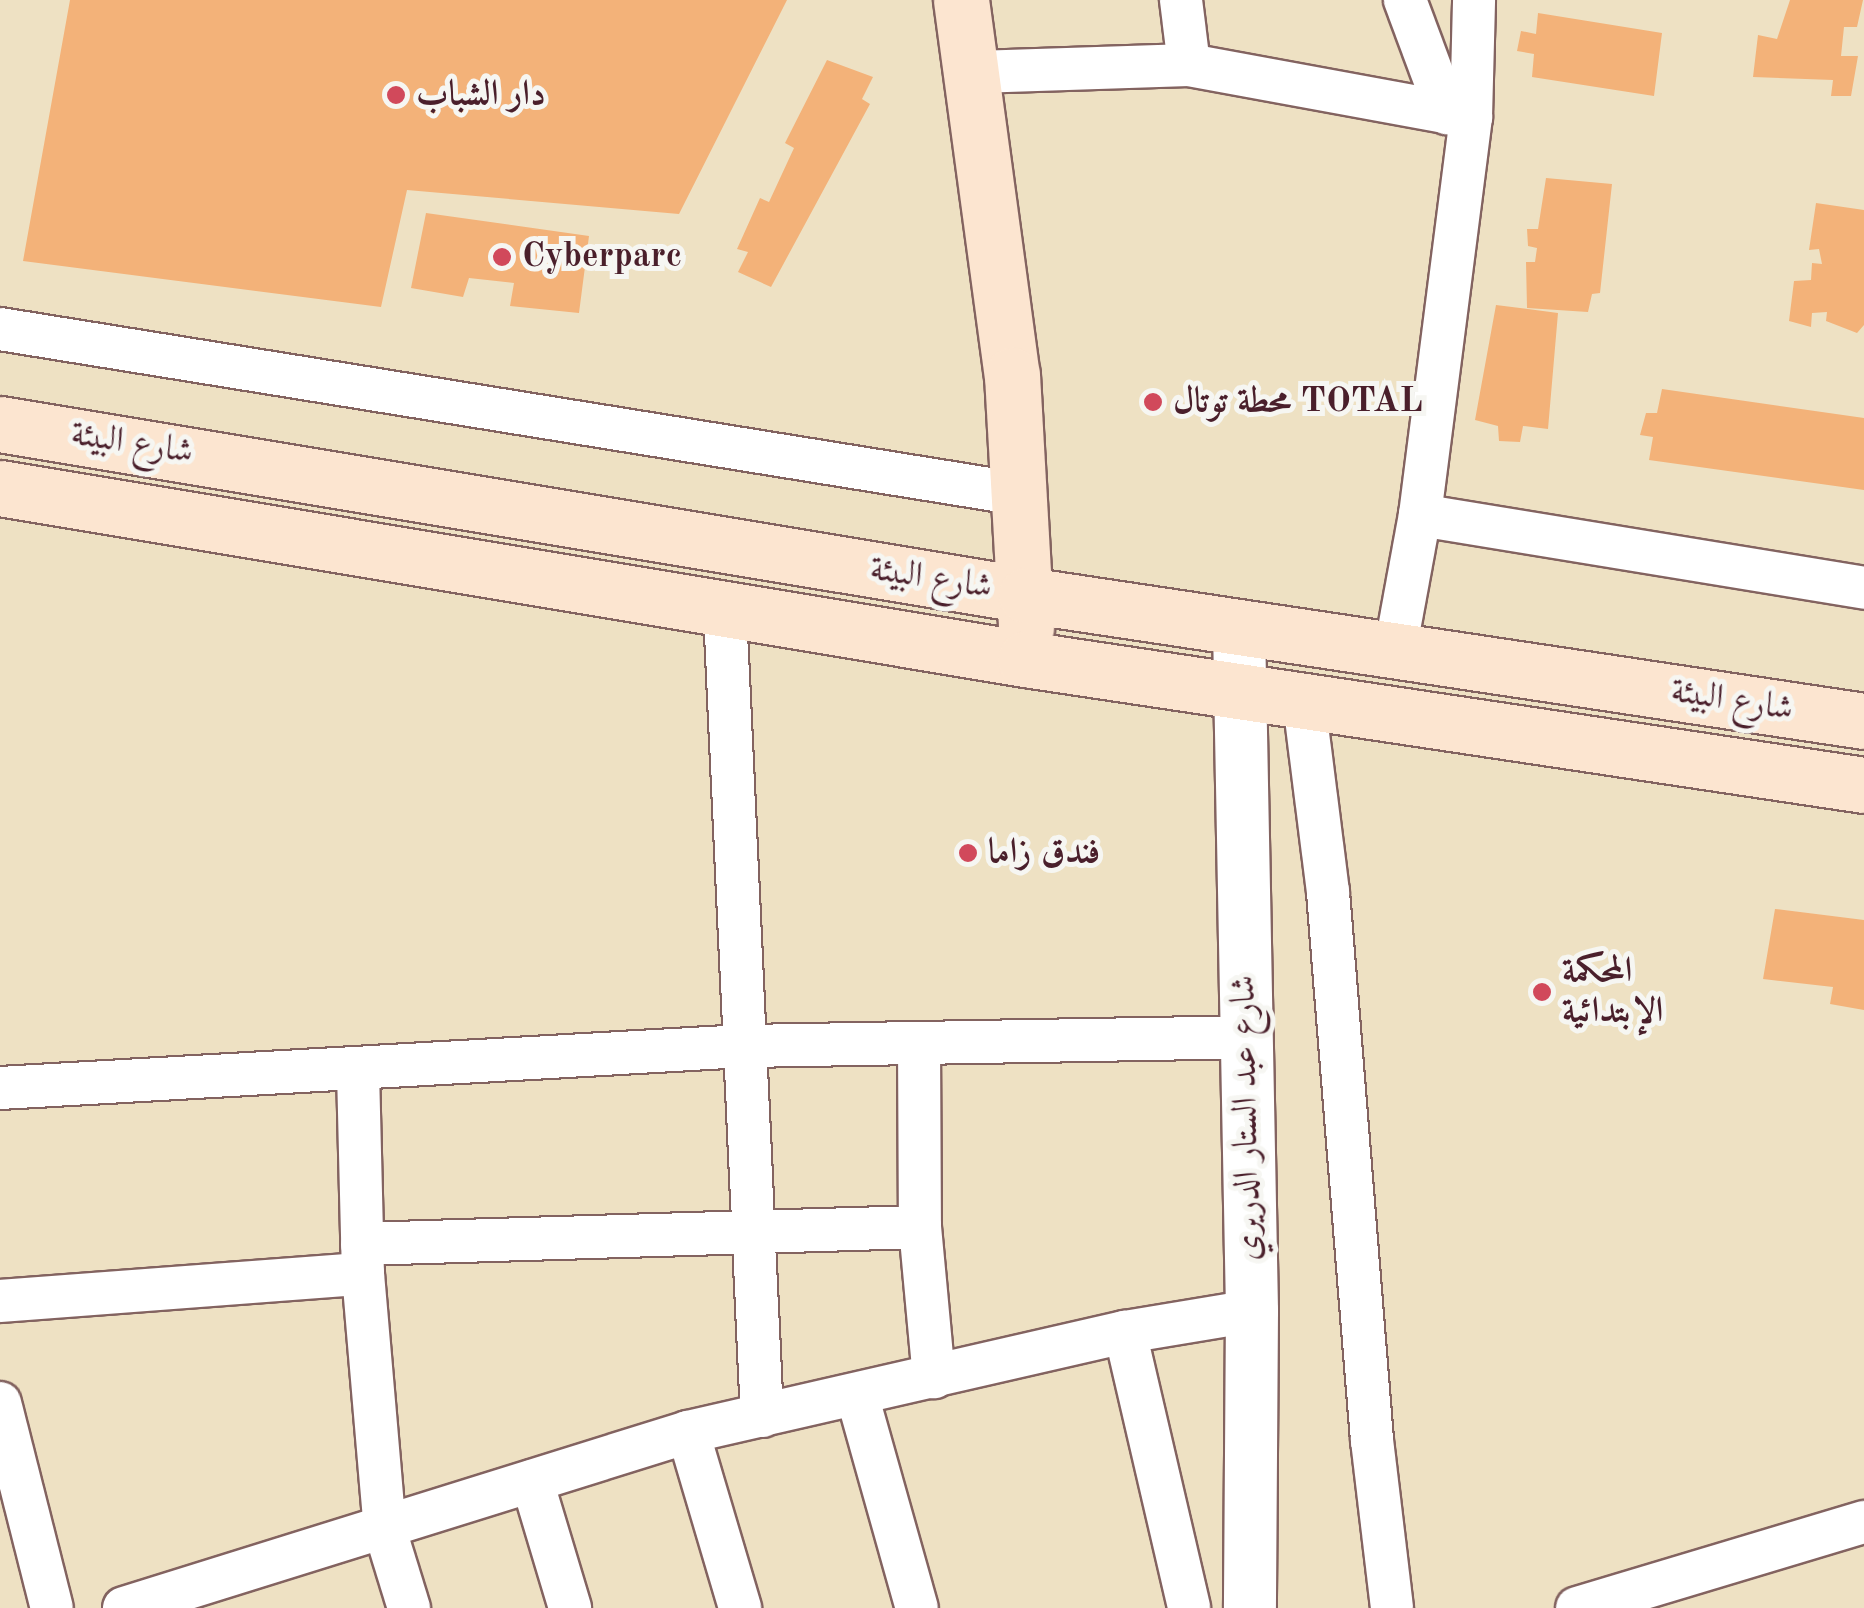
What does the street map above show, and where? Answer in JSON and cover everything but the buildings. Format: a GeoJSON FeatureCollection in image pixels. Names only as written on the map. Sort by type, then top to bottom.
{"type":"FeatureCollection","features":[{"type":"Feature","properties":{"kind":"main road"},"geometry":{"type":"LineString","coordinates":[[961,0],[976,72],[1020,494],[1025,660]]}},
{"type":"Feature","properties":{"kind":"main road","name":"شارع البيئة"},"geometry":{"type":"LineString","coordinates":[[0,424],[1026,595],[1864,721]]}},
{"type":"Feature","properties":{"kind":"main road"},"geometry":{"type":"LineString","coordinates":[[168,512],[174,450]]}},
{"type":"Feature","properties":{"kind":"main road"},"geometry":{"type":"LineString","coordinates":[[0,488],[168,512],[1025,660],[1864,785]]}},
{"type":"Feature","properties":{"kind":"main road"},"geometry":{"type":"LineString","coordinates":[[588,586],[597,525]]}},
{"type":"Feature","properties":{"kind":"street"},"geometry":{"type":"LineString","coordinates":[[1182,0],[1189,65]]}},
{"type":"Feature","properties":{"kind":"street"},"geometry":{"type":"LineString","coordinates":[[1404,0],[1459,115]]}},
{"type":"Feature","properties":{"kind":"street"},"geometry":{"type":"LineString","coordinates":[[1395,650],[1420,515],[1474,0]]}},
{"type":"Feature","properties":{"kind":"street"},"geometry":{"type":"LineString","coordinates":[[976,72],[1189,65],[1459,115]]}},
{"type":"Feature","properties":{"kind":"street"},"geometry":{"type":"LineString","coordinates":[[0,328],[1020,494]]}},
{"type":"Feature","properties":{"kind":"street"},"geometry":{"type":"LineString","coordinates":[[1420,515],[1864,588]]}},
{"type":"Feature","properties":{"kind":"street"},"geometry":{"type":"LineString","coordinates":[[725,611],[762,1416]]}},
{"type":"Feature","properties":{"kind":"street","name":"شارع عبد الستار الدريري"},"geometry":{"type":"LineString","coordinates":[[1239,627],[1252,1311],[1250,1608]]}},
{"type":"Feature","properties":{"kind":"street"},"geometry":{"type":"LineString","coordinates":[[1304,702],[1328,892],[1372,1440],[1392,1608]]}},
{"type":"Feature","properties":{"kind":"street"},"geometry":{"type":"LineString","coordinates":[[0,1088],[358,1071],[745,1046],[1244,1037]]}},
{"type":"Feature","properties":{"kind":"street"},"geometry":{"type":"LineString","coordinates":[[919,1044],[920,1227],[934,1377]]}},
{"type":"Feature","properties":{"kind":"street"},"geometry":{"type":"LineString","coordinates":[[358,1071],[362,1259],[385,1530],[410,1608]]}},
{"type":"Feature","properties":{"kind":"street"},"geometry":{"type":"LineString","coordinates":[[0,1301],[362,1259],[752,1232],[920,1227]]}},
{"type":"Feature","properties":{"kind":"street"},"geometry":{"type":"LineString","coordinates":[[124,1608],[241,1592],[385,1530],[688,1432],[1126,1332],[1252,1311]]}},
{"type":"Feature","properties":{"kind":"street"},"geometry":{"type":"LineString","coordinates":[[1126,1332],[1189,1608]]}},
{"type":"Feature","properties":{"kind":"street"},"geometry":{"type":"LineString","coordinates":[[857,1395],[917,1608]]}},
{"type":"Feature","properties":{"kind":"street"},"geometry":{"type":"LineString","coordinates":[[0,1403],[10,1483],[52,1608]]}},
{"type":"Feature","properties":{"kind":"street"},"geometry":{"type":"LineString","coordinates":[[688,1432],[740,1608]]}},
{"type":"Feature","properties":{"kind":"street"},"geometry":{"type":"LineString","coordinates":[[532,1481],[570,1608]]}},
{"type":"Feature","properties":{"kind":"street"},"geometry":{"type":"LineString","coordinates":[[1577,1608],[1864,1522]]}},
{"type":"Feature","properties":{"kind":"place","name":"دار الشباب"},"geometry":{"type":"Point","coordinates":[396,95]}},
{"type":"Feature","properties":{"kind":"place","name":"Cyberparc"},"geometry":{"type":"Point","coordinates":[502,257]}},
{"type":"Feature","properties":{"kind":"place","name":"محطة توتال TOTAL"},"geometry":{"type":"Point","coordinates":[1153,402]}},
{"type":"Feature","properties":{"kind":"place","name":"فندق زاما"},"geometry":{"type":"Point","coordinates":[968,853]}},
{"type":"Feature","properties":{"kind":"place","name":"المحكمة الإبتدائية"},"geometry":{"type":"Point","coordinates":[1542,992]}}]}
